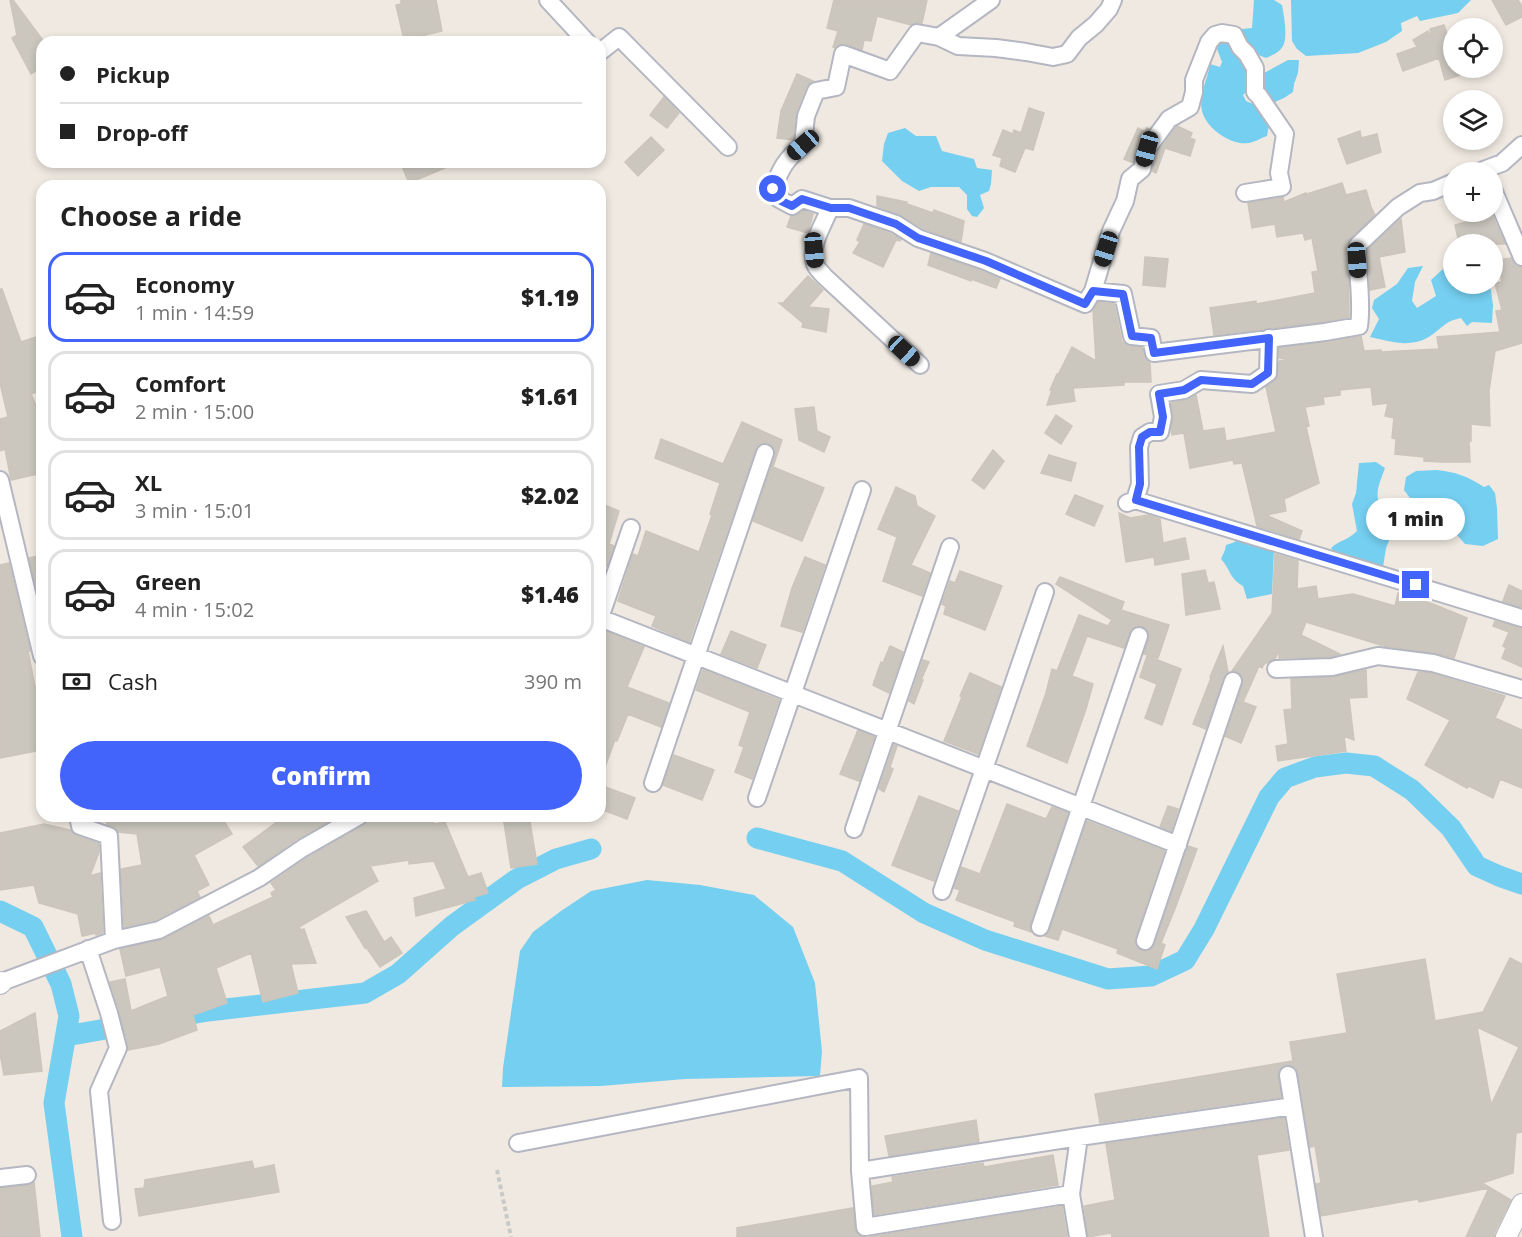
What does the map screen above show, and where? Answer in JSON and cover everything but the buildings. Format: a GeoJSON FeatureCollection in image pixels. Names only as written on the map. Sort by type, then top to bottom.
{"type":"FeatureCollection","features":[{"type":"Feature","properties":{"kind":"street"},"geometry":{"type":"LineString","coordinates":[[548,0],[581,36]]}},
{"type":"Feature","properties":{"kind":"street"},"geometry":{"type":"LineString","coordinates":[[939,37],[991,0]]}},
{"type":"Feature","properties":{"kind":"street"},"geometry":{"type":"LineString","coordinates":[[1113,0],[1102,17],[1079,38],[1067,54],[1053,57],[996,48],[958,46],[939,37],[917,33],[890,71],[843,54],[837,87],[816,91],[806,116],[803,145],[789,157],[779,174],[773,189],[779,200],[792,206],[802,199],[831,208],[849,208],[896,224],[918,238],[986,261],[1085,304],[1093,291],[1111,231],[1125,201],[1130,179],[1142,169],[1147,149],[1170,119],[1190,107],[1194,80],[1202,58],[1209,42],[1215,35],[1221,33],[1234,35],[1240,47],[1247,54],[1255,68],[1255,92],[1284,134],[1279,173],[1282,187],[1245,193]]}},
{"type":"Feature","properties":{"kind":"street"},"geometry":{"type":"LineString","coordinates":[[606,47],[619,37],[728,147]]}},
{"type":"Feature","properties":{"kind":"street"},"geometry":{"type":"LineString","coordinates":[[1503,162],[1522,145]]}},
{"type":"Feature","properties":{"kind":"street"},"geometry":{"type":"LineString","coordinates":[[1093,291],[1123,294],[1132,336],[1151,338],[1154,353],[1359,326],[1361,315],[1358,245],[1398,207],[1420,193],[1443,187]]}},
{"type":"Feature","properties":{"kind":"street"},"geometry":{"type":"LineString","coordinates":[[831,208],[814,250],[815,265],[920,365]]}},
{"type":"Feature","properties":{"kind":"street"},"geometry":{"type":"LineString","coordinates":[[1503,213],[1522,257]]}},
{"type":"Feature","properties":{"kind":"street"},"geometry":{"type":"LineString","coordinates":[[1269,338],[1268,373],[1252,384],[1201,380],[1184,390],[1159,394],[1163,417],[1160,432],[1150,432],[1142,437],[1139,447],[1140,484],[1131,501],[1522,618]]}},
{"type":"Feature","properties":{"kind":"street"},"geometry":{"type":"LineString","coordinates":[[653,783],[765,453]]}},
{"type":"Feature","properties":{"kind":"street"},"geometry":{"type":"LineString","coordinates":[[0,480],[36,631]]}},
{"type":"Feature","properties":{"kind":"street"},"geometry":{"type":"LineString","coordinates":[[757,798],[862,490]]}},
{"type":"Feature","properties":{"kind":"street"},"geometry":{"type":"LineString","coordinates":[[606,601],[631,528]]}},
{"type":"Feature","properties":{"kind":"street"},"geometry":{"type":"LineString","coordinates":[[855,829],[950,547]]}},
{"type":"Feature","properties":{"kind":"street"},"geometry":{"type":"LineString","coordinates":[[942,891],[1045,592]]}},
{"type":"Feature","properties":{"kind":"street"},"geometry":{"type":"LineString","coordinates":[[606,620],[1178,845]]}},
{"type":"Feature","properties":{"kind":"street"},"geometry":{"type":"LineString","coordinates":[[1040,927],[1139,636]]}},
{"type":"Feature","properties":{"kind":"street"},"geometry":{"type":"LineString","coordinates":[[1276,669],[1332,667],[1378,656],[1433,663],[1522,689]]}},
{"type":"Feature","properties":{"kind":"street"},"geometry":{"type":"LineString","coordinates":[[1145,941],[1233,681]]}},
{"type":"Feature","properties":{"kind":"street"},"geometry":{"type":"LineString","coordinates":[[79,822],[80,826],[109,836],[114,940]]}},
{"type":"Feature","properties":{"kind":"street"},"geometry":{"type":"LineString","coordinates":[[1,983],[114,940],[159,930],[259,878],[303,848],[348,822]]}},
{"type":"Feature","properties":{"kind":"street"},"geometry":{"type":"LineString","coordinates":[[82,952],[109,1013],[118,1048],[99,1091],[112,1221]]}},
{"type":"Feature","properties":{"kind":"street"},"geometry":{"type":"LineString","coordinates":[[1288,1075],[1314,1237]]}},
{"type":"Feature","properties":{"kind":"street"},"geometry":{"type":"LineString","coordinates":[[518,1143],[860,1078],[860,1171],[866,1232],[1071,1194]]}},
{"type":"Feature","properties":{"kind":"street"},"geometry":{"type":"LineString","coordinates":[[860,1171],[1293,1106]]}},
{"type":"Feature","properties":{"kind":"street"},"geometry":{"type":"LineString","coordinates":[[1078,1237],[1071,1194],[1079,1137]]}},
{"type":"Feature","properties":{"kind":"street"},"geometry":{"type":"LineString","coordinates":[[0,1178],[27,1175]]}},
{"type":"Feature","properties":{"kind":"street"},"geometry":{"type":"LineString","coordinates":[[1506,1237],[1522,1204]]}},
{"type":"Feature","properties":{"kind":"path"},"geometry":{"type":"LineString","coordinates":[[497,1170],[511,1237]]}},
{"type":"Feature","properties":{"kind":"water"},"geometry":{"type":"Polygon","coordinates":[[[1254,0],[1274,0],[1282,5],[1285,26],[1283,46],[1275,54],[1266,58],[1244,47],[1242,29],[1252,28],[1254,0]]]}},
{"type":"Feature","properties":{"kind":"water"},"geometry":{"type":"Polygon","coordinates":[[[1291,0],[1471,0],[1458,13],[1420,21],[1417,16],[1401,23],[1402,31],[1386,42],[1358,53],[1306,56],[1297,49],[1292,41],[1291,0]]]}},
{"type":"Feature","properties":{"kind":"water"},"geometry":{"type":"Polygon","coordinates":[[[1228,40],[1249,60],[1248,90],[1243,95],[1246,101],[1258,106],[1270,119],[1267,136],[1254,142],[1242,143],[1227,139],[1208,124],[1202,111],[1202,93],[1210,64],[1220,67],[1222,62],[1217,49],[1220,41],[1228,40]]]}},
{"type":"Feature","properties":{"kind":"water"},"geometry":{"type":"Polygon","coordinates":[[[1288,60],[1299,60],[1293,92],[1268,105],[1262,88],[1264,73],[1288,60]]]}},
{"type":"Feature","properties":{"kind":"water"},"geometry":{"type":"Polygon","coordinates":[[[905,128],[916,136],[936,136],[942,151],[974,159],[977,168],[992,170],[989,191],[980,195],[984,208],[977,217],[972,216],[967,209],[967,195],[959,187],[931,187],[919,191],[902,181],[882,161],[888,133],[905,128]]]}},
{"type":"Feature","properties":{"kind":"water"},"geometry":{"type":"Polygon","coordinates":[[[1423,266],[1415,282],[1412,301],[1417,308],[1436,296],[1431,280],[1443,269],[1443,294],[1491,294],[1492,323],[1472,322],[1467,326],[1461,318],[1455,319],[1427,338],[1413,343],[1398,343],[1370,337],[1379,319],[1372,308],[1374,300],[1397,284],[1408,268],[1423,266]]]}},
{"type":"Feature","properties":{"kind":"water"},"geometry":{"type":"Polygon","coordinates":[[[1376,462],[1385,468],[1379,487],[1379,501],[1384,510],[1395,519],[1383,567],[1338,558],[1331,548],[1357,531],[1352,504],[1356,493],[1359,463],[1376,462]]]}},
{"type":"Feature","properties":{"kind":"water"},"geometry":{"type":"Polygon","coordinates":[[[1436,470],[1461,475],[1484,487],[1489,485],[1495,493],[1498,539],[1483,546],[1465,544],[1458,536],[1450,532],[1423,538],[1412,520],[1410,498],[1404,490],[1406,477],[1416,471],[1436,470]]]}},
{"type":"Feature","properties":{"kind":"water"},"geometry":{"type":"Polygon","coordinates":[[[1237,537],[1274,549],[1272,594],[1247,599],[1243,586],[1233,577],[1221,559],[1226,545],[1235,542],[1237,537]]]}},
{"type":"Feature","properties":{"kind":"water"},"geometry":{"type":"Polygon","coordinates":[[[647,880],[700,885],[754,895],[793,927],[815,983],[822,1051],[820,1076],[685,1079],[601,1086],[502,1087],[520,951],[533,932],[591,891],[647,880]]]}},
{"type":"Feature","properties":{"kind":"waterway"},"geometry":{"type":"LineString","coordinates":[[757,838],[842,861],[924,913],[985,940],[1108,979],[1151,976],[1185,960],[1204,929],[1269,797],[1285,778],[1315,767],[1346,763],[1374,766],[1412,790],[1451,828],[1477,866],[1522,884]]}},
{"type":"Feature","properties":{"kind":"waterway"},"geometry":{"type":"LineString","coordinates":[[66,1036],[208,1011],[365,993],[398,974],[452,926],[517,879],[556,859],[591,849]]}},
{"type":"Feature","properties":{"kind":"waterway"},"geometry":{"type":"LineString","coordinates":[[0,911],[33,927],[61,984],[69,1016],[54,1103],[72,1237]]}},
{"type":"Feature","properties":{"kind":"route"},"geometry":{"type":"LineString","coordinates":[[773,189],[779,200],[792,206],[802,199],[831,208],[849,208],[896,224],[918,238],[986,261],[1085,304],[1093,291],[1123,294],[1132,336],[1151,338],[1154,353],[1269,338],[1268,373],[1252,384],[1201,380],[1184,390],[1159,394],[1163,417],[1160,432],[1150,432],[1142,437],[1139,447],[1140,484],[1136,500],[1416,585]]}}]}
